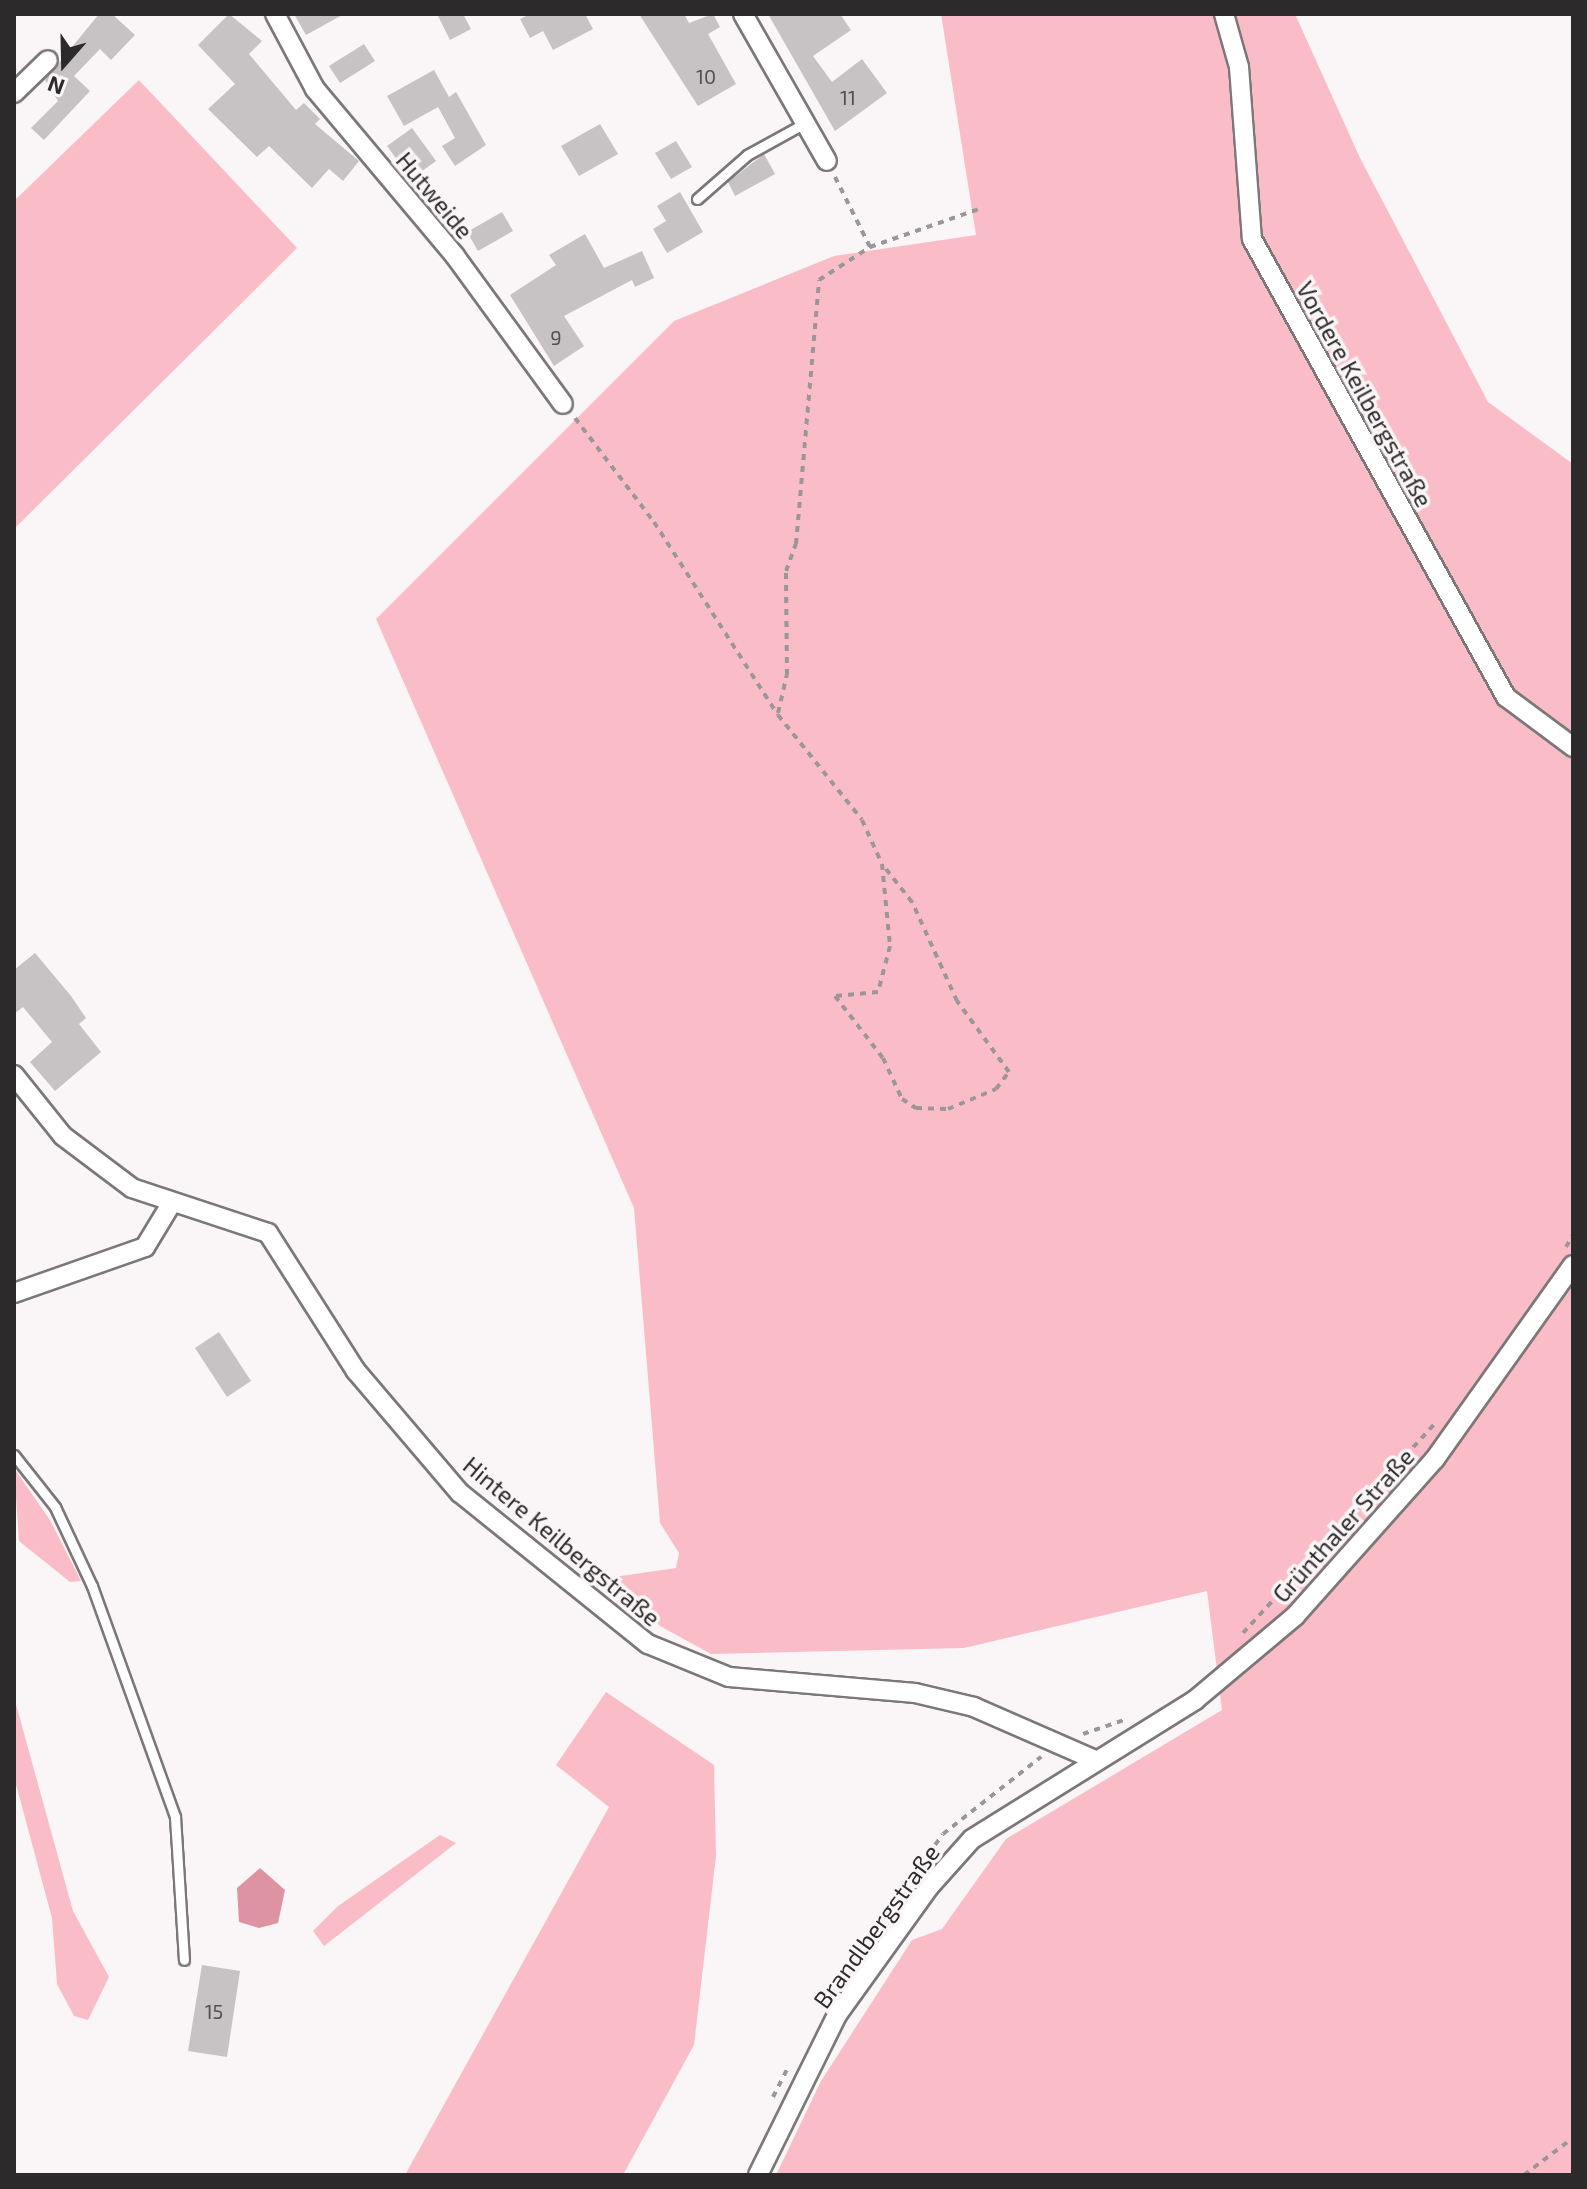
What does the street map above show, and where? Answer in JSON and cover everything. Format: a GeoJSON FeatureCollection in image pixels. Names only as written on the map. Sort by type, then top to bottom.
{"type":"FeatureCollection","features":[{"type":"Feature","properties":{"kind":"street","name":"Hutweide"},"geometry":{"type":"LineString","coordinates":[[275,14],[315,89],[455,256],[563,404]]}},
{"type":"Feature","properties":{"kind":"street"},"geometry":{"type":"LineString","coordinates":[[743,14],[827,161]]}},
{"type":"Feature","properties":{"kind":"street","name":"Vordere Keilbergstraße"},"geometry":{"type":"LineString","coordinates":[[1224,14],[1239,67],[1252,239],[1506,697],[1573,747]]}},
{"type":"Feature","properties":{"kind":"street"},"geometry":{"type":"LineString","coordinates":[[14,93],[48,60]]}},
{"type":"Feature","properties":{"kind":"street","name":"Hintere Keilbergstraße"},"geometry":{"type":"LineString","coordinates":[[14,1075],[63,1136],[132,1188],[171,1204],[268,1233],[356,1371],[460,1493],[648,1644],[729,1677],[900,1691],[974,1707],[1093,1759]]}},
{"type":"Feature","properties":{"kind":"street"},"geometry":{"type":"LineString","coordinates":[[14,1293],[145,1247],[171,1204]]}},
{"type":"Feature","properties":{"kind":"street","name":"Grünthaler Straße"},"geometry":{"type":"LineString","coordinates":[[1093,1759],[1195,1700],[1295,1616],[1435,1459],[1566,1263]]}},
{"type":"Feature","properties":{"kind":"street","name":"Brandlbergstraße"},"geometry":{"type":"LineString","coordinates":[[758,2175],[837,2015],[929,1887],[972,1839],[1093,1759]]}},
{"type":"Feature","properties":{"kind":"lane"},"geometry":{"type":"LineString","coordinates":[[697,199],[747,155],[805,123]]}},
{"type":"Feature","properties":{"kind":"lane"},"geometry":{"type":"LineString","coordinates":[[14,1455],[55,1507],[92,1586],[175,1817],[184,1960]]}},
{"type":"Feature","properties":{"kind":"path"},"geometry":{"type":"LineString","coordinates":[[827,161],[870,247]]}},
{"type":"Feature","properties":{"kind":"path"},"geometry":{"type":"LineString","coordinates":[[778,715],[819,280],[870,247],[979,209]]}},
{"type":"Feature","properties":{"kind":"path"},"geometry":{"type":"LineString","coordinates":[[563,404],[654,522],[778,715],[829,772],[882,864],[912,902],[957,1001],[1009,1072],[996,1089],[948,1109],[916,1108],[902,1099],[883,1058],[835,996],[878,992],[890,946],[882,864]]}},
{"type":"Feature","properties":{"kind":"path"},"geometry":{"type":"LineString","coordinates":[[1566,1263],[1573,1235]]}},
{"type":"Feature","properties":{"kind":"path"},"geometry":{"type":"LineString","coordinates":[[1238,1638],[1442,1415]]}},
{"type":"Feature","properties":{"kind":"path"},"geometry":{"type":"LineString","coordinates":[[848,1964],[943,1834],[974,1802],[1058,1744],[1133,1718]]}},
{"type":"Feature","properties":{"kind":"path"},"geometry":{"type":"LineString","coordinates":[[771,2102],[789,2065]]}},
{"type":"Feature","properties":{"kind":"path"},"geometry":{"type":"LineString","coordinates":[[1524,2175],[1573,2138]]}},
{"type":"Feature","properties":{"kind":"shaded area"},"geometry":{"type":"Polygon","coordinates":[[[941,14],[1295,14],[1360,158],[1488,402],[1573,464],[1573,2175],[776,2175],[821,2081],[912,1940],[942,1929],[1006,1839],[1222,1710],[1207,1591],[964,1648],[711,1654],[660,1626],[607,1578],[676,1568],[679,1553],[660,1523],[634,1208],[376,619],[674,321],[834,256],[976,235],[941,14]]]}},
{"type":"Feature","properties":{"kind":"shaded area"},"geometry":{"type":"Polygon","coordinates":[[[139,80],[297,248],[14,529],[14,201],[139,80]]]}},
{"type":"Feature","properties":{"kind":"shaded area"},"geometry":{"type":"Polygon","coordinates":[[[14,1468],[50,1520],[81,1581],[70,1582],[19,1541],[14,1468]]]}},
{"type":"Feature","properties":{"kind":"shaded area"},"geometry":{"type":"Polygon","coordinates":[[[606,1692],[714,1765],[716,1856],[694,2045],[623,2175],[405,2175],[609,1807],[556,1765],[606,1692]]]}},
{"type":"Feature","properties":{"kind":"shaded area"},"geometry":{"type":"Polygon","coordinates":[[[14,1697],[73,1911],[109,1977],[88,2020],[74,2016],[57,1984],[52,1918],[14,1777],[14,1697]]]}},
{"type":"Feature","properties":{"kind":"shaded area"},"geometry":{"type":"Polygon","coordinates":[[[440,1835],[456,1843],[324,1946],[313,1931],[338,1906],[440,1835]]]}},
{"type":"Feature","properties":{"kind":"shaded area"},"geometry":{"type":"Polygon","coordinates":[[[260,1868],[285,1890],[278,1923],[259,1928],[239,1922],[237,1888],[260,1868]]]}},
{"type":"Feature","properties":{"kind":"building"},"geometry":{"type":"Polygon","coordinates":[[[99,14],[112,14],[135,35],[111,60],[100,49],[74,76],[90,91],[44,140],[31,128],[58,101],[45,80],[99,14]]]}},
{"type":"Feature","properties":{"kind":"building"},"geometry":{"type":"Polygon","coordinates":[[[229,14],[262,41],[249,54],[296,110],[304,103],[320,119],[315,124],[359,161],[343,181],[329,169],[312,188],[269,146],[257,157],[208,109],[235,84],[198,45],[229,14]]]}},
{"type":"Feature","properties":{"kind":"building"},"geometry":{"type":"Polygon","coordinates":[[[294,14],[344,14],[306,35],[294,14]]]}},
{"type":"Feature","properties":{"kind":"building"},"geometry":{"type":"Polygon","coordinates":[[[437,14],[463,14],[471,29],[450,40],[437,14]]]}},
{"type":"Feature","properties":{"kind":"building"},"geometry":{"type":"Polygon","coordinates":[[[530,14],[585,14],[593,29],[553,50],[543,31],[530,38],[520,19],[530,14]]]}},
{"type":"Feature","properties":{"kind":"building"},"geometry":{"type":"Polygon","coordinates":[[[639,14],[684,14],[689,23],[713,14],[720,27],[708,34],[736,84],[698,106],[639,14]]]}},
{"type":"Feature","properties":{"kind":"building"},"geometry":{"type":"Polygon","coordinates":[[[768,14],[840,14],[851,30],[813,56],[832,82],[862,59],[887,93],[835,131],[768,14]]]}},
{"type":"Feature","properties":{"kind":"building"},"geometry":{"type":"Polygon","coordinates":[[[364,44],[375,61],[340,83],[329,66],[364,44]]]}},
{"type":"Feature","properties":{"kind":"building"},"geometry":{"type":"Polygon","coordinates":[[[434,70],[449,97],[456,92],[486,145],[455,166],[442,146],[455,138],[438,107],[404,126],[387,96],[434,70]]]}},
{"type":"Feature","properties":{"kind":"building"},"geometry":{"type":"Polygon","coordinates":[[[600,124],[618,154],[579,176],[561,146],[600,124]]]}},
{"type":"Feature","properties":{"kind":"building"},"geometry":{"type":"Polygon","coordinates":[[[412,128],[436,161],[411,179],[387,146],[412,128]]]}},
{"type":"Feature","properties":{"kind":"building"},"geometry":{"type":"Polygon","coordinates":[[[676,141],[692,167],[671,179],[655,153],[676,141]]]}},
{"type":"Feature","properties":{"kind":"building"},"geometry":{"type":"Polygon","coordinates":[[[764,154],[775,174],[735,196],[728,182],[764,154]]]}},
{"type":"Feature","properties":{"kind":"building"},"geometry":{"type":"Polygon","coordinates":[[[680,192],[703,232],[667,253],[653,229],[666,221],[657,206],[680,192]]]}},
{"type":"Feature","properties":{"kind":"building"},"geometry":{"type":"Polygon","coordinates":[[[502,212],[513,231],[478,251],[467,232],[502,212]]]}},
{"type":"Feature","properties":{"kind":"building"},"geometry":{"type":"Polygon","coordinates":[[[585,234],[604,268],[642,251],[654,278],[635,287],[632,280],[564,316],[584,346],[554,366],[510,295],[556,265],[549,255],[585,234]]]}},
{"type":"Feature","properties":{"kind":"building"},"geometry":{"type":"Polygon","coordinates":[[[35,953],[86,1018],[79,1024],[101,1052],[55,1091],[30,1062],[52,1042],[23,1007],[14,1014],[14,970],[35,953]]]}},
{"type":"Feature","properties":{"kind":"building"},"geometry":{"type":"Polygon","coordinates":[[[219,1332],[251,1381],[227,1397],[195,1348],[219,1332]]]}},
{"type":"Feature","properties":{"kind":"building"},"geometry":{"type":"Polygon","coordinates":[[[202,1965],[240,1971],[227,2057],[188,2051],[202,1965]]]}}]}
